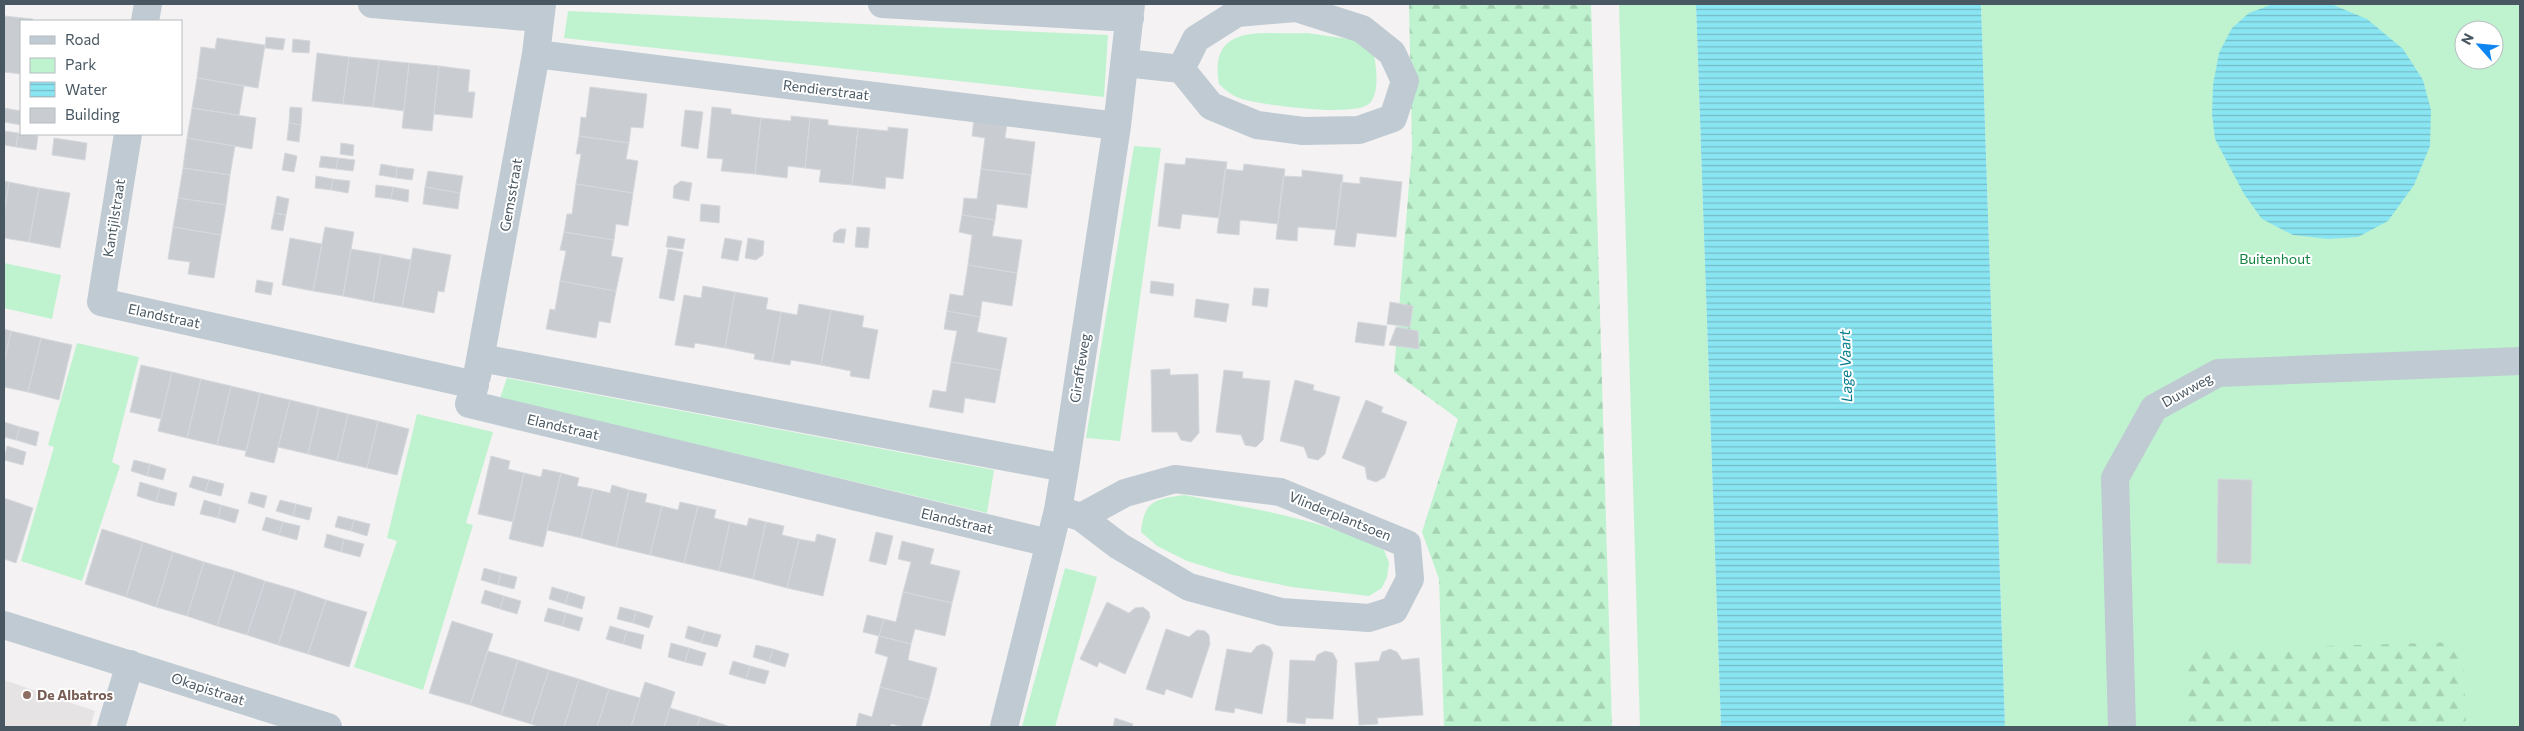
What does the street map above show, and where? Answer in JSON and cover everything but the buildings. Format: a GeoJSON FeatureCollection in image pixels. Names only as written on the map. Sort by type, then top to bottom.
{"type":"FeatureCollection","features":[{"type":"Feature","properties":{"kind":"street"},"geometry":{"type":"LineString","coordinates":[[145,20],[148,4]]}},
{"type":"Feature","properties":{"kind":"street"},"geometry":{"type":"LineString","coordinates":[[372,4],[540,11]]}},
{"type":"Feature","properties":{"kind":"street"},"geometry":{"type":"LineString","coordinates":[[882,4],[1130,11]]}},
{"type":"Feature","properties":{"kind":"street"},"geometry":{"type":"LineString","coordinates":[[1124,63],[1181,69],[1211,106],[1257,125],[1303,131],[1359,130],[1393,118],[1405,81],[1392,53],[1362,29],[1296,8],[1237,13],[1196,39],[1181,69]]}},
{"type":"Feature","properties":{"kind":"street","name":"Gemsstraat"},"geometry":{"type":"LineString","coordinates":[[475,385],[482,358],[536,54],[540,11]]}},
{"type":"Feature","properties":{"kind":"street","name":"Giraffeweg"},"geometry":{"type":"LineString","coordinates":[[1004,727],[1049,543],[1069,513],[1065,468],[1117,126],[1130,11]]}},
{"type":"Feature","properties":{"kind":"street","name":"Rendierstraat"},"geometry":{"type":"LineString","coordinates":[[536,54],[1117,126]]}},
{"type":"Feature","properties":{"kind":"street","name":"Kantjilstraat"},"geometry":{"type":"LineString","coordinates":[[101,302],[128,135]]}},
{"type":"Feature","properties":{"kind":"street","name":"Elandstraat"},"geometry":{"type":"LineString","coordinates":[[101,302],[475,385],[469,404],[1049,543]]}},
{"type":"Feature","properties":{"kind":"street"},"geometry":{"type":"LineString","coordinates":[[482,358],[1065,468]]}},
{"type":"Feature","properties":{"kind":"street","name":"Duwweg"},"geometry":{"type":"LineString","coordinates":[[2122,727],[2115,478],[2154,408],[2218,373],[2520,361]]}},
{"type":"Feature","properties":{"kind":"street","name":"Vlinderplantsoen"},"geometry":{"type":"LineString","coordinates":[[1175,479],[1280,492],[1407,544],[1410,579],[1394,610],[1369,618],[1281,612],[1190,587],[1119,546],[1069,513],[1125,493],[1175,479]]}},
{"type":"Feature","properties":{"kind":"street","name":"Okapistraat"},"geometry":{"type":"LineString","coordinates":[[4,625],[130,664],[284,721],[328,727]]}},
{"type":"Feature","properties":{"kind":"street"},"geometry":{"type":"LineString","coordinates":[[111,727],[130,664]]}},
{"type":"Feature","properties":{"kind":"shaded area","name":"De Albatros"},"geometry":{"type":"Polygon","coordinates":[[[4,680],[95,711],[90,727],[4,727],[4,680]]]}},
{"type":"Feature","properties":{"kind":"green space"},"geometry":{"type":"Polygon","coordinates":[[[1409,4],[1591,4],[1612,727],[1444,727],[1439,579],[1422,532],[1458,419],[1394,372],[1412,147],[1409,4]]]}},
{"type":"Feature","properties":{"kind":"green space"},"geometry":{"type":"Polygon","coordinates":[[[1619,4],[1696,4],[1721,727],[1640,727],[1619,4]]]}},
{"type":"Feature","properties":{"kind":"green space","name":"Buitenhout"},"geometry":{"type":"Polygon","coordinates":[[[1981,4],[2520,4],[2520,727],[2005,727],[1981,4]]]}},
{"type":"Feature","properties":{"kind":"green space"},"geometry":{"type":"Polygon","coordinates":[[[568,11],[1108,35],[1104,97],[564,38],[568,11]]]}},
{"type":"Feature","properties":{"kind":"green space"},"geometry":{"type":"Polygon","coordinates":[[[1257,33],[1307,33],[1356,40],[1374,54],[1376,86],[1370,103],[1347,110],[1288,107],[1242,99],[1230,93],[1219,84],[1218,64],[1222,50],[1231,41],[1257,33]]]}},
{"type":"Feature","properties":{"kind":"green space"},"geometry":{"type":"Polygon","coordinates":[[[1134,146],[1161,148],[1120,441],[1086,438],[1134,146]]]}},
{"type":"Feature","properties":{"kind":"green space"},"geometry":{"type":"Polygon","coordinates":[[[4,263],[61,275],[52,319],[4,308],[4,263]]]}},
{"type":"Feature","properties":{"kind":"green space"},"geometry":{"type":"Polygon","coordinates":[[[77,343],[139,357],[112,462],[120,466],[82,581],[21,561],[54,447],[48,445],[77,343]]]}},
{"type":"Feature","properties":{"kind":"green space"},"geometry":{"type":"Polygon","coordinates":[[[507,378],[994,470],[987,513],[500,398],[507,378]]]}},
{"type":"Feature","properties":{"kind":"green space"},"geometry":{"type":"Polygon","coordinates":[[[417,414],[493,432],[466,523],[473,525],[423,690],[354,667],[397,541],[387,538],[417,414]]]}},
{"type":"Feature","properties":{"kind":"green space"},"geometry":{"type":"Polygon","coordinates":[[[1184,495],[1311,522],[1360,539],[1384,550],[1389,563],[1387,577],[1382,588],[1369,596],[1292,587],[1233,575],[1187,561],[1157,546],[1141,532],[1145,513],[1153,503],[1166,498],[1184,495]]]}},
{"type":"Feature","properties":{"kind":"green space"},"geometry":{"type":"Polygon","coordinates":[[[1065,568],[1097,577],[1055,727],[1022,727],[1065,568]]]}},
{"type":"Feature","properties":{"kind":"green space"},"geometry":{"type":"Polygon","coordinates":[[[2463,642],[2466,727],[2188,727],[2185,650],[2463,642]]]}},
{"type":"Feature","properties":{"kind":"water","name":"Lage Vaart"},"geometry":{"type":"Polygon","coordinates":[[[1696,4],[1981,4],[2005,727],[1721,727],[1696,4]]]}},
{"type":"Feature","properties":{"kind":"water"},"geometry":{"type":"Polygon","coordinates":[[[2273,4],[2331,4],[2367,19],[2403,49],[2423,80],[2431,110],[2430,146],[2414,185],[2388,221],[2358,237],[2328,239],[2293,235],[2262,219],[2244,194],[2215,139],[2212,114],[2213,85],[2219,53],[2232,28],[2249,13],[2273,4]]]}},
{"type":"Feature","properties":{"kind":"place","name":"De Albatros"},"geometry":{"type":"Point","coordinates":[27,695]}}]}
